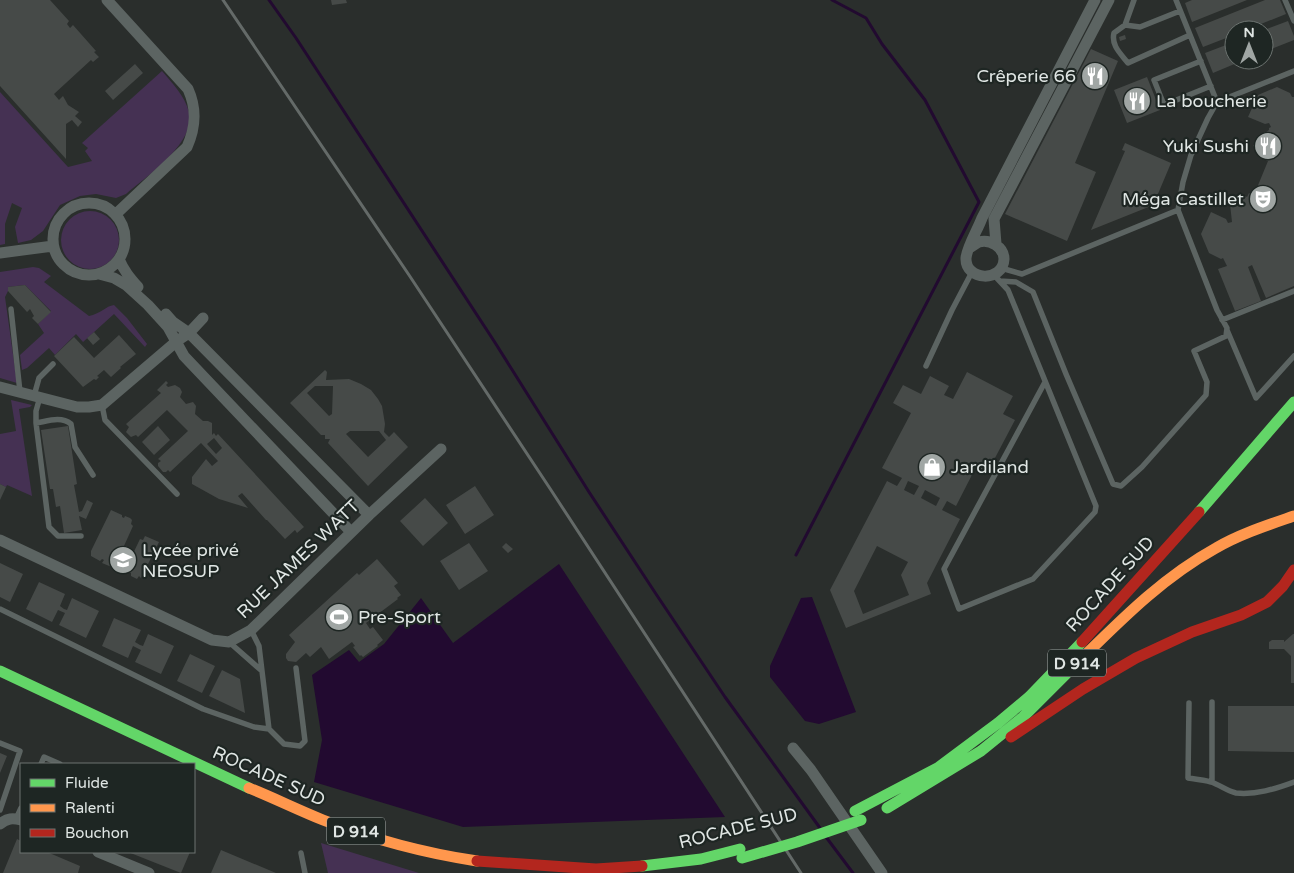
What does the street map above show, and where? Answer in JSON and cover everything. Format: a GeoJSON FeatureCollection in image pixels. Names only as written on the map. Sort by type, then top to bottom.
{"type":"FeatureCollection","features":[{"type":"Feature","properties":{"kind":"main road","name":"ROCADE SUD"},"geometry":{"type":"LineString","coordinates":[[0,671],[238,783],[323,820],[395,844],[444,856],[489,863],[596,869],[701,859],[797,842],[858,815],[939,767],[1029,697],[1095,628],[1226,482],[1294,402]]}},
{"type":"Feature","properties":{"kind":"main road","name":"D 914"},"geometry":{"type":"LineString","coordinates":[[887,808],[981,751],[1016,723],[1138,603],[1172,576],[1217,546],[1294,516]]}},
{"type":"Feature","properties":{"kind":"main road","name":"D 914"},"geometry":{"type":"LineString","coordinates":[[1095,628],[1162,569]]}},
{"type":"Feature","properties":{"kind":"main road","name":"ROCADE SUD"},"geometry":{"type":"LineString","coordinates":[[858,815],[887,808],[952,776],[1083,689],[1136,658],[1192,632],[1267,602],[1284,586],[1294,570]]}},
{"type":"Feature","properties":{"kind":"main road"},"geometry":{"type":"LineString","coordinates":[[0,681],[177,763]]}},
{"type":"Feature","properties":{"kind":"main road","name":"ROCADE SUD"},"geometry":{"type":"LineString","coordinates":[[195,771],[318,827],[392,853],[442,865],[510,873]]}},
{"type":"Feature","properties":{"kind":"main road","name":"ROCADE SUD"},"geometry":{"type":"LineString","coordinates":[[645,873],[702,866],[741,853]]}},
{"type":"Feature","properties":{"kind":"street"},"geometry":{"type":"LineString","coordinates":[[107,0],[188,89],[194,102],[194,133],[187,147],[116,214]]}},
{"type":"Feature","properties":{"kind":"street"},"geometry":{"type":"LineString","coordinates":[[969,248],[978,242],[996,244],[1002,251],[1004,259],[998,274],[983,277],[972,272],[966,257],[969,248],[982,218],[1095,0]]}},
{"type":"Feature","properties":{"kind":"street"},"geometry":{"type":"LineString","coordinates":[[996,244],[994,219],[1109,0]]}},
{"type":"Feature","properties":{"kind":"street"},"geometry":{"type":"LineString","coordinates":[[99,274],[115,265],[119,259],[125,247],[125,231],[116,214],[104,206],[90,202],[73,206],[63,213],[54,229],[54,246],[57,256],[70,270],[80,274],[99,274],[114,278],[126,285],[168,327],[184,356],[352,532]]}},
{"type":"Feature","properties":{"kind":"street"},"geometry":{"type":"LineString","coordinates":[[0,253],[54,246]]}},
{"type":"Feature","properties":{"kind":"street"},"geometry":{"type":"LineString","coordinates":[[119,259],[130,278],[173,322],[189,333],[369,515]]}},
{"type":"Feature","properties":{"kind":"street"},"geometry":{"type":"LineString","coordinates":[[0,387],[77,407],[102,405],[189,333],[204,318]]}},
{"type":"Feature","properties":{"kind":"street","name":"RUE JAMES WATT"},"geometry":{"type":"LineString","coordinates":[[229,642],[251,630],[369,515],[441,449]]}},
{"type":"Feature","properties":{"kind":"street"},"geometry":{"type":"LineString","coordinates":[[0,540],[212,640],[229,642]]}},
{"type":"Feature","properties":{"kind":"street"},"geometry":{"type":"LineString","coordinates":[[793,748],[811,770],[882,873]]}},
{"type":"Feature","properties":{"kind":"street"},"geometry":{"type":"LineString","coordinates":[[100,853],[149,873]]}},
{"type":"Feature","properties":{"kind":"lane"},"geometry":{"type":"LineString","coordinates":[[1126,26],[1134,0]]}},
{"type":"Feature","properties":{"kind":"lane"},"geometry":{"type":"LineString","coordinates":[[1176,0],[1217,102]]}},
{"type":"Feature","properties":{"kind":"lane"},"geometry":{"type":"LineString","coordinates":[[1286,0],[1294,21]]}},
{"type":"Feature","properties":{"kind":"lane"},"geometry":{"type":"LineString","coordinates":[[1180,11],[1140,27],[1126,26],[1114,32],[1113,39],[1116,47],[1128,63],[1190,35]]}},
{"type":"Feature","properties":{"kind":"lane"},"geometry":{"type":"LineString","coordinates":[[1201,62],[1154,80],[1164,105],[1211,86]]}},
{"type":"Feature","properties":{"kind":"lane"},"geometry":{"type":"LineString","coordinates":[[1294,71],[1217,102],[1191,155],[1183,182],[1178,210],[1207,285],[1256,398],[1294,356]]}},
{"type":"Feature","properties":{"kind":"lane"},"geometry":{"type":"LineString","coordinates":[[998,274],[1022,274],[1178,210]]}},
{"type":"Feature","properties":{"kind":"lane"},"geometry":{"type":"LineString","coordinates":[[926,366],[972,272]]}},
{"type":"Feature","properties":{"kind":"lane"},"geometry":{"type":"LineString","coordinates":[[998,274],[1033,292],[1113,484],[1121,486],[1142,467],[1206,395],[1207,382],[1194,351],[1226,336],[1227,328]]}},
{"type":"Feature","properties":{"kind":"lane"},"geometry":{"type":"LineString","coordinates":[[998,274],[1008,290],[1096,506],[1095,512],[1033,579],[959,609],[944,569],[1044,382]]}},
{"type":"Feature","properties":{"kind":"lane"},"geometry":{"type":"LineString","coordinates":[[1222,320],[1294,291]]}},
{"type":"Feature","properties":{"kind":"lane"},"geometry":{"type":"LineString","coordinates":[[11,309],[20,392]]}},
{"type":"Feature","properties":{"kind":"lane"},"geometry":{"type":"LineString","coordinates":[[53,364],[39,378],[36,411],[49,527],[58,536],[81,536]]}},
{"type":"Feature","properties":{"kind":"lane"},"geometry":{"type":"LineString","coordinates":[[102,405],[105,420],[177,494]]}},
{"type":"Feature","properties":{"kind":"lane"},"geometry":{"type":"LineString","coordinates":[[36,423],[58,419],[67,420],[72,424],[75,447],[93,475]]}},
{"type":"Feature","properties":{"kind":"lane"},"geometry":{"type":"LineString","coordinates":[[0,609],[204,709],[254,728],[269,729]]}},
{"type":"Feature","properties":{"kind":"lane"},"geometry":{"type":"LineString","coordinates":[[251,630],[259,646],[269,729],[284,744],[300,746],[305,741],[296,668]]}},
{"type":"Feature","properties":{"kind":"lane"},"geometry":{"type":"LineString","coordinates":[[229,642],[262,671]]}},
{"type":"Feature","properties":{"kind":"lane"},"geometry":{"type":"LineString","coordinates":[[1212,702],[1212,782]]}},
{"type":"Feature","properties":{"kind":"lane"},"geometry":{"type":"LineString","coordinates":[[1189,703],[1188,778],[1212,782],[1222,789],[1236,793],[1270,790],[1294,782]]}},
{"type":"Feature","properties":{"kind":"lane"},"geometry":{"type":"LineString","coordinates":[[0,743],[20,752],[7,817]]}},
{"type":"Feature","properties":{"kind":"lane"},"geometry":{"type":"LineString","coordinates":[[41,763],[44,757],[58,763]]}},
{"type":"Feature","properties":{"kind":"lane"},"geometry":{"type":"LineString","coordinates":[[7,817],[20,809]]}},
{"type":"Feature","properties":{"kind":"lane"},"geometry":{"type":"LineString","coordinates":[[301,853],[305,873]]}},
{"type":"Feature","properties":{"kind":"shaded area"},"geometry":{"type":"Polygon","coordinates":[[[162,71],[181,95],[189,112],[189,123],[185,135],[178,147],[168,158],[126,194],[116,198],[96,194],[80,196],[60,205],[43,231],[31,240],[18,243],[15,227],[22,208],[12,203],[5,224],[5,244],[0,245],[0,92],[68,167],[92,161],[85,151],[88,148],[82,143],[162,71]]]}},
{"type":"Feature","properties":{"kind":"shaded area"},"geometry":{"type":"Polygon","coordinates":[[[90,211],[106,216],[114,224],[119,240],[114,256],[106,264],[90,269],[74,264],[66,256],[61,240],[66,224],[74,216],[90,211]]]}},
{"type":"Feature","properties":{"kind":"shaded area"},"geometry":{"type":"Polygon","coordinates":[[[33,267],[39,268],[51,276],[44,282],[89,316],[114,305],[127,318],[147,344],[145,347],[114,314],[83,342],[76,334],[55,355],[49,348],[27,368],[22,370],[20,355],[44,333],[38,324],[51,311],[25,285],[8,287],[5,297],[17,383],[0,378],[0,272],[33,267]]]}},
{"type":"Feature","properties":{"kind":"shaded area"},"geometry":{"type":"Polygon","coordinates":[[[11,400],[32,405],[19,409],[32,496],[7,485],[6,487],[0,484],[0,434],[16,431],[11,400]]]}},
{"type":"Feature","properties":{"kind":"shaded area"},"geometry":{"type":"Polygon","coordinates":[[[559,564],[725,817],[463,827],[314,782],[322,740],[312,675],[349,650],[359,662],[384,644],[421,598],[453,643],[559,564]]]}},
{"type":"Feature","properties":{"kind":"shaded area"},"geometry":{"type":"Polygon","coordinates":[[[812,597],[856,712],[819,724],[805,721],[770,677],[770,666],[801,598],[812,597]]]}},
{"type":"Feature","properties":{"kind":"shaded area"},"geometry":{"type":"Polygon","coordinates":[[[321,843],[419,873],[328,873],[321,843]]]}},
{"type":"Feature","properties":{"kind":"building"},"geometry":{"type":"Polygon","coordinates":[[[0,0],[50,0],[69,21],[67,24],[70,28],[73,25],[99,57],[93,62],[91,60],[54,94],[59,100],[63,96],[68,105],[79,112],[75,116],[82,122],[78,127],[72,120],[66,124],[66,159],[0,86],[0,0]]]}},
{"type":"Feature","properties":{"kind":"building"},"geometry":{"type":"Polygon","coordinates":[[[331,0],[346,0],[347,3],[332,5],[331,0]]]}},
{"type":"Feature","properties":{"kind":"building"},"geometry":{"type":"Polygon","coordinates":[[[1192,0],[1247,0],[1192,22],[1185,3],[1192,0]]]}},
{"type":"Feature","properties":{"kind":"building"},"geometry":{"type":"Polygon","coordinates":[[[1265,0],[1280,0],[1286,14],[1271,20],[1224,20],[1224,39],[1203,47],[1195,28],[1265,0]]]}},
{"type":"Feature","properties":{"kind":"building"},"geometry":{"type":"Polygon","coordinates":[[[1288,21],[1294,40],[1274,48],[1274,26],[1288,21]]]}},
{"type":"Feature","properties":{"kind":"building"},"geometry":{"type":"Polygon","coordinates":[[[1125,35],[1126,39],[1120,41],[1119,37],[1125,35]]]}},
{"type":"Feature","properties":{"kind":"building"},"geometry":{"type":"Polygon","coordinates":[[[1224,46],[1224,68],[1213,73],[1205,53],[1224,46]]]}},
{"type":"Feature","properties":{"kind":"building"},"geometry":{"type":"Polygon","coordinates":[[[1091,49],[1118,61],[1075,163],[1096,172],[1067,241],[1005,214],[1091,49]]]}},
{"type":"Feature","properties":{"kind":"building"},"geometry":{"type":"Polygon","coordinates":[[[135,64],[143,73],[113,100],[105,91],[135,64]]]}},
{"type":"Feature","properties":{"kind":"building","name":"La boucherie"},"geometry":{"type":"Polygon","coordinates":[[[1147,77],[1160,110],[1127,123],[1114,90],[1147,77]]]}},
{"type":"Feature","properties":{"kind":"building","name":"Méga Castillet"},"geometry":{"type":"Polygon","coordinates":[[[1277,87],[1294,97],[1294,286],[1266,298],[1252,265],[1248,267],[1261,301],[1235,311],[1218,269],[1227,266],[1223,258],[1221,259],[1209,253],[1201,234],[1211,212],[1226,219],[1228,223],[1232,222],[1230,204],[1233,195],[1240,198],[1242,194],[1247,197],[1249,193],[1254,195],[1268,161],[1263,159],[1264,155],[1259,153],[1260,149],[1253,146],[1258,138],[1271,127],[1269,123],[1265,124],[1248,117],[1258,95],[1277,87]]]}},
{"type":"Feature","properties":{"kind":"building"},"geometry":{"type":"Polygon","coordinates":[[[1125,143],[1171,163],[1155,201],[1153,201],[1151,206],[1091,230],[1125,151],[1122,150],[1125,143]]]}},
{"type":"Feature","properties":{"kind":"building"},"geometry":{"type":"Polygon","coordinates":[[[25,285],[51,312],[38,324],[32,318],[34,316],[30,309],[27,312],[8,291],[8,287],[25,285]]]}},
{"type":"Feature","properties":{"kind":"building"},"geometry":{"type":"Polygon","coordinates":[[[94,332],[100,339],[93,345],[87,338],[94,332]]]}},
{"type":"Feature","properties":{"kind":"building"},"geometry":{"type":"Polygon","coordinates":[[[119,335],[136,354],[111,377],[104,370],[97,376],[99,377],[96,380],[94,379],[83,387],[54,356],[74,337],[94,358],[119,335]]]}},
{"type":"Feature","properties":{"kind":"building"},"geometry":{"type":"Polygon","coordinates":[[[325,370],[327,372],[326,380],[349,379],[371,390],[382,406],[385,424],[384,432],[389,437],[394,432],[408,447],[368,486],[328,443],[330,439],[325,439],[325,435],[321,435],[290,403],[325,370]],[[315,386],[307,393],[329,416],[332,414],[333,386],[315,386]],[[350,431],[346,434],[368,457],[386,440],[379,431],[350,431]]]}},
{"type":"Feature","properties":{"kind":"building"},"geometry":{"type":"Polygon","coordinates":[[[967,372],[1013,396],[1003,414],[1015,420],[986,475],[975,469],[956,506],[947,501],[942,510],[960,519],[927,583],[931,594],[846,628],[830,590],[887,481],[897,486],[902,478],[882,468],[911,413],[893,403],[903,385],[921,394],[930,376],[949,386],[944,395],[953,399],[967,372]],[[908,481],[904,490],[914,495],[919,486],[908,481]],[[925,490],[921,498],[936,506],[940,498],[925,490]],[[877,546],[854,591],[863,614],[909,595],[901,575],[908,562],[877,546]]]}},
{"type":"Feature","properties":{"kind":"building"},"geometry":{"type":"Polygon","coordinates":[[[166,381],[168,387],[175,385],[180,388],[182,392],[180,397],[186,404],[193,402],[196,406],[195,414],[203,421],[212,423],[212,435],[214,433],[216,436],[218,434],[304,527],[297,533],[295,530],[285,539],[242,493],[238,496],[248,508],[219,499],[192,484],[192,477],[206,459],[212,466],[218,461],[201,443],[170,472],[168,470],[163,472],[158,466],[158,463],[161,461],[158,459],[188,431],[167,410],[138,437],[136,435],[131,437],[126,432],[129,427],[126,424],[161,393],[157,390],[166,381]],[[214,438],[207,444],[216,454],[222,448],[214,438]]]}},
{"type":"Feature","properties":{"kind":"building"},"geometry":{"type":"Polygon","coordinates":[[[68,426],[77,484],[74,485],[79,512],[82,511],[87,500],[93,503],[86,519],[79,516],[82,530],[64,533],[60,506],[56,507],[53,489],[50,489],[41,430],[68,426]]]}},
{"type":"Feature","properties":{"kind":"building"},"geometry":{"type":"Polygon","coordinates":[[[158,426],[170,440],[154,455],[142,442],[158,426]]]}},
{"type":"Feature","properties":{"kind":"building"},"geometry":{"type":"Polygon","coordinates":[[[0,484],[6,487],[0,500],[0,484]]]}},
{"type":"Feature","properties":{"kind":"building"},"geometry":{"type":"Polygon","coordinates":[[[475,486],[494,515],[465,534],[446,505],[475,486]]]}},
{"type":"Feature","properties":{"kind":"building"},"geometry":{"type":"Polygon","coordinates":[[[425,498],[448,523],[423,546],[400,521],[425,498]]]}},
{"type":"Feature","properties":{"kind":"building"},"geometry":{"type":"Polygon","coordinates":[[[111,510],[122,515],[124,518],[125,516],[132,520],[131,524],[133,526],[119,557],[129,562],[140,539],[143,540],[145,536],[159,542],[141,578],[139,576],[137,579],[131,576],[131,573],[115,565],[114,568],[102,563],[104,560],[100,561],[91,556],[91,551],[111,510]]]}},
{"type":"Feature","properties":{"kind":"building"},"geometry":{"type":"Polygon","coordinates":[[[469,543],[488,571],[459,590],[440,561],[469,543]]]}},
{"type":"Feature","properties":{"kind":"building"},"geometry":{"type":"Polygon","coordinates":[[[506,543],[513,549],[508,553],[502,547],[506,543]]]}},
{"type":"Feature","properties":{"kind":"building"},"geometry":{"type":"Polygon","coordinates":[[[377,559],[398,583],[394,586],[401,595],[366,623],[370,629],[373,627],[383,640],[378,646],[363,657],[353,647],[355,646],[352,642],[329,659],[321,647],[310,657],[306,653],[296,662],[288,661],[286,654],[295,642],[289,635],[357,573],[359,575],[377,559]]]}},
{"type":"Feature","properties":{"kind":"building"},"geometry":{"type":"Polygon","coordinates":[[[0,563],[23,574],[10,602],[0,597],[0,563]]]}},
{"type":"Feature","properties":{"kind":"building"},"geometry":{"type":"Polygon","coordinates":[[[39,582],[65,594],[60,606],[64,609],[67,610],[72,598],[99,611],[86,638],[59,625],[65,613],[58,610],[52,622],[26,609],[39,582]]]}},
{"type":"Feature","properties":{"kind":"building"},"geometry":{"type":"Polygon","coordinates":[[[114,618],[141,630],[135,642],[140,645],[143,646],[148,634],[174,646],[161,674],[135,662],[141,650],[133,646],[128,658],[102,646],[114,618]]]}},
{"type":"Feature","properties":{"kind":"building"},"geometry":{"type":"Polygon","coordinates":[[[1293,634],[1294,683],[1291,683],[1291,656],[1284,649],[1269,649],[1269,642],[1272,640],[1284,640],[1284,642],[1293,634]]]}},
{"type":"Feature","properties":{"kind":"building"},"geometry":{"type":"Polygon","coordinates":[[[190,654],[215,666],[202,693],[177,681],[190,654]]]}},
{"type":"Feature","properties":{"kind":"building"},"geometry":{"type":"Polygon","coordinates":[[[222,670],[240,679],[245,713],[209,696],[222,670]]]}},
{"type":"Feature","properties":{"kind":"building"},"geometry":{"type":"Polygon","coordinates":[[[1228,706],[1294,706],[1294,752],[1228,751],[1228,706]]]}},
{"type":"Feature","properties":{"kind":"building"},"geometry":{"type":"Polygon","coordinates":[[[0,753],[7,756],[0,773],[0,753]]]}},
{"type":"Feature","properties":{"kind":"building"},"geometry":{"type":"Polygon","coordinates":[[[17,839],[20,840],[20,853],[49,853],[80,866],[78,873],[3,873],[17,839]]]}},
{"type":"Feature","properties":{"kind":"building"},"geometry":{"type":"Polygon","coordinates":[[[221,850],[276,873],[211,873],[221,850]]]}},
{"type":"Feature","properties":{"kind":"building"},"geometry":{"type":"Polygon","coordinates":[[[131,853],[190,853],[181,873],[131,853]]]}},
{"type":"Feature","properties":{"kind":"waterway"},"geometry":{"type":"LineString","coordinates":[[269,0],[296,38],[494,341],[656,594],[725,697],[820,828]]}},
{"type":"Feature","properties":{"kind":"waterway"},"geometry":{"type":"LineString","coordinates":[[796,555],[979,202],[925,100],[882,44],[866,18],[832,0]]}},
{"type":"Feature","properties":{"kind":"waterway"},"geometry":{"type":"LineString","coordinates":[[826,837],[853,873]]}},
{"type":"Feature","properties":{"kind":"railway"},"geometry":{"type":"LineString","coordinates":[[223,0],[409,275],[801,873]]}},
{"type":"Feature","properties":{"kind":"traffic: fast"},"geometry":{"type":"LineString","coordinates":[[1199,512],[1294,402]]}},
{"type":"Feature","properties":{"kind":"traffic: fast"},"geometry":{"type":"LineString","coordinates":[[855,811],[939,767],[1029,697],[1082,642]]}},
{"type":"Feature","properties":{"kind":"traffic: fast"},"geometry":{"type":"LineString","coordinates":[[887,808],[981,751],[1023,717],[1073,667]]}},
{"type":"Feature","properties":{"kind":"traffic: fast"},"geometry":{"type":"LineString","coordinates":[[0,671],[249,788]]}},
{"type":"Feature","properties":{"kind":"traffic: fast"},"geometry":{"type":"LineString","coordinates":[[742,858],[861,820]]}},
{"type":"Feature","properties":{"kind":"traffic: fast"},"geometry":{"type":"LineString","coordinates":[[642,866],[701,859],[740,849]]}},
{"type":"Feature","properties":{"kind":"traffic: slow"},"geometry":{"type":"LineString","coordinates":[[1073,667],[1106,634],[1176,573],[1235,538],[1294,516]]}},
{"type":"Feature","properties":{"kind":"traffic: slow"},"geometry":{"type":"LineString","coordinates":[[249,788],[323,820],[360,833],[418,850],[477,861]]}},
{"type":"Feature","properties":{"kind":"traffic: jam"},"geometry":{"type":"LineString","coordinates":[[1082,642],[1199,512]]}},
{"type":"Feature","properties":{"kind":"traffic: jam"},"geometry":{"type":"LineString","coordinates":[[1011,737],[1083,689],[1136,658],[1192,632],[1241,615],[1267,602],[1283,586],[1294,570]]}},
{"type":"Feature","properties":{"kind":"traffic: jam"},"geometry":{"type":"LineString","coordinates":[[477,861],[596,869],[642,866]]}},
{"type":"Feature","properties":{"kind":"place","name":"Crêperie 66"},"geometry":{"type":"Point","coordinates":[1095,76]}},
{"type":"Feature","properties":{"kind":"place","name":"La boucherie"},"geometry":{"type":"Point","coordinates":[1137,101]}},
{"type":"Feature","properties":{"kind":"place","name":"Yuki Sushi"},"geometry":{"type":"Point","coordinates":[1268,146]}},
{"type":"Feature","properties":{"kind":"place","name":"Méga Castillet"},"geometry":{"type":"Point","coordinates":[1263,199]}},
{"type":"Feature","properties":{"kind":"place","name":"Jardiland"},"geometry":{"type":"Point","coordinates":[932,467]}},
{"type":"Feature","properties":{"kind":"place","name":"Lycée privé NEOSUP"},"geometry":{"type":"Point","coordinates":[123,560]}},
{"type":"Feature","properties":{"kind":"place","name":"Pre-Sport"},"geometry":{"type":"Point","coordinates":[339,617]}}]}
